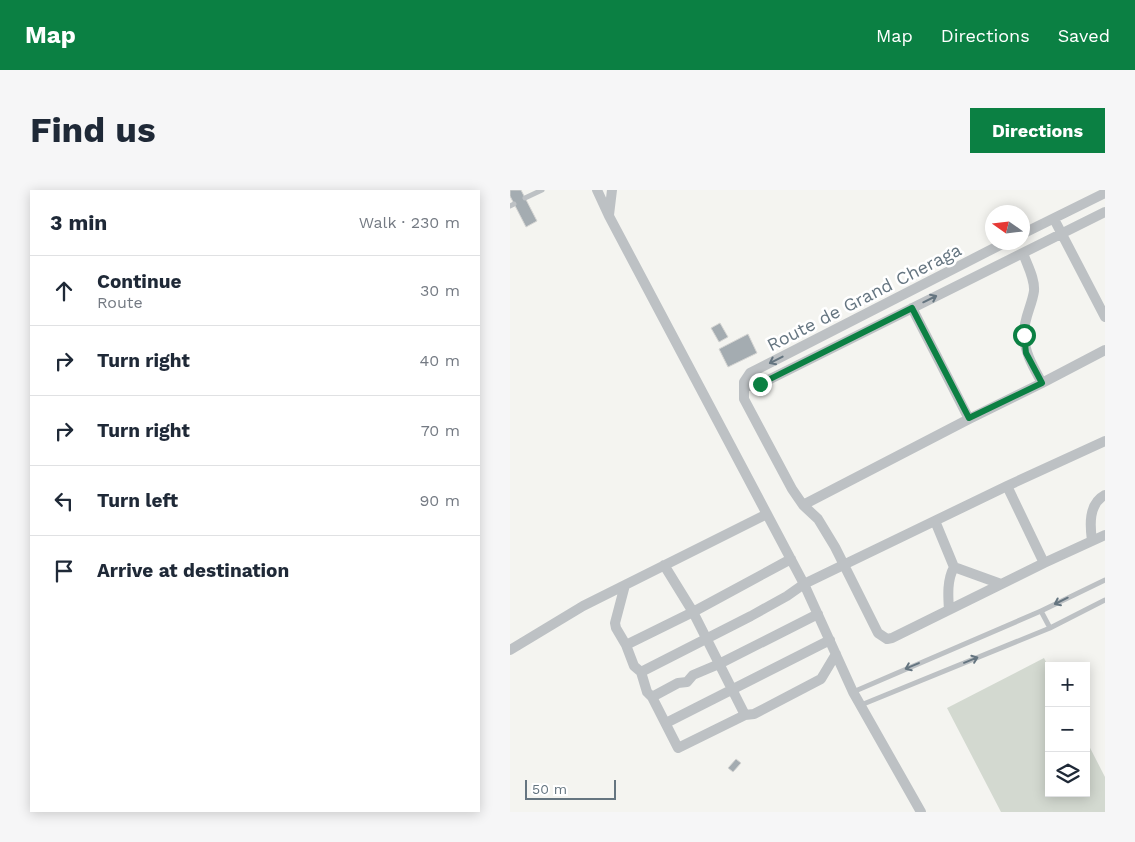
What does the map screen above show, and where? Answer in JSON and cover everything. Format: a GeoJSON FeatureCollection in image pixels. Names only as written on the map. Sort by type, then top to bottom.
{"type":"FeatureCollection","features":[{"type":"Feature","properties":{"kind":"street"},"geometry":{"type":"LineString","coordinates":[[597,190],[804,584],[853,692],[921,812]]}},
{"type":"Feature","properties":{"kind":"street"},"geometry":{"type":"LineString","coordinates":[[609,216],[612,190]]}},
{"type":"Feature","properties":{"kind":"street"},"geometry":{"type":"LineString","coordinates":[[1030,230],[1105,193]]}},
{"type":"Feature","properties":{"kind":"street"},"geometry":{"type":"LineString","coordinates":[[1105,212],[760,384],[744,386],[743,394],[745,403],[792,489],[804,506],[818,519],[824,528],[878,633],[887,639],[1105,534]]}},
{"type":"Feature","properties":{"kind":"street"},"geometry":{"type":"LineString","coordinates":[[1054,219],[1105,317]]}},
{"type":"Feature","properties":{"kind":"street","name":"Route de Grand Cheraga"},"geometry":{"type":"LineString","coordinates":[[744,386],[750,373],[990,250]]}},
{"type":"Feature","properties":{"kind":"street"},"geometry":{"type":"LineString","coordinates":[[1022,253],[1034,291],[1024,324],[1026,353],[1042,383]]}},
{"type":"Feature","properties":{"kind":"street"},"geometry":{"type":"LineString","coordinates":[[912,308],[969,418]]}},
{"type":"Feature","properties":{"kind":"street"},"geometry":{"type":"LineString","coordinates":[[804,506],[969,418],[1105,350]]}},
{"type":"Feature","properties":{"kind":"street"},"geometry":{"type":"LineString","coordinates":[[641,672],[780,600],[804,584],[845,566],[1007,486],[1105,442]]}},
{"type":"Feature","properties":{"kind":"street"},"geometry":{"type":"LineString","coordinates":[[1007,486],[1044,563]]}},
{"type":"Feature","properties":{"kind":"street"},"geometry":{"type":"LineString","coordinates":[[1092,541],[1090,526],[1092,514],[1096,504],[1105,496]]}},
{"type":"Feature","properties":{"kind":"street"},"geometry":{"type":"LineString","coordinates":[[510,650],[582,606],[767,514]]}},
{"type":"Feature","properties":{"kind":"street"},"geometry":{"type":"LineString","coordinates":[[935,522],[954,567],[1001,584]]}},
{"type":"Feature","properties":{"kind":"street"},"geometry":{"type":"LineString","coordinates":[[626,645],[693,612],[791,559]]}},
{"type":"Feature","properties":{"kind":"street"},"geometry":{"type":"LineString","coordinates":[[664,565],[693,612],[745,715]]}},
{"type":"Feature","properties":{"kind":"street"},"geometry":{"type":"LineString","coordinates":[[949,610],[948,588],[950,574],[954,567]]}},
{"type":"Feature","properties":{"kind":"street"},"geometry":{"type":"LineString","coordinates":[[625,585],[615,623],[616,628],[626,645],[634,666],[641,672],[647,692],[652,697],[666,722],[678,748],[745,715],[754,714],[821,679],[836,654]]}},
{"type":"Feature","properties":{"kind":"street"},"geometry":{"type":"LineString","coordinates":[[652,697],[678,683],[687,682],[693,675],[719,664],[818,614]]}},
{"type":"Feature","properties":{"kind":"street"},"geometry":{"type":"LineString","coordinates":[[666,722],[830,640]]}},
{"type":"Feature","properties":{"kind":"lane"},"geometry":{"type":"LineString","coordinates":[[525,198],[542,190]]}},
{"type":"Feature","properties":{"kind":"lane"},"geometry":{"type":"LineString","coordinates":[[853,692],[1041,611],[1105,580]]}},
{"type":"Feature","properties":{"kind":"lane"},"geometry":{"type":"LineString","coordinates":[[861,705],[1050,628],[1105,600]]}},
{"type":"Feature","properties":{"kind":"lane"},"geometry":{"type":"LineString","coordinates":[[1041,611],[1050,628]]}},
{"type":"Feature","properties":{"kind":"shaded area"},"geometry":{"type":"Polygon","coordinates":[[[1044,658],[1046,662],[1045,797],[1090,797],[1090,748],[1105,777],[1105,812],[1001,812],[947,708],[1044,658]]]}},
{"type":"Feature","properties":{"kind":"building"},"geometry":{"type":"Polygon","coordinates":[[[510,190],[521,190],[537,221],[526,227],[510,196],[510,190]]]}},
{"type":"Feature","properties":{"kind":"building"},"geometry":{"type":"Polygon","coordinates":[[[720,323],[728,337],[719,342],[711,328],[720,323]]]}},
{"type":"Feature","properties":{"kind":"building"},"geometry":{"type":"Polygon","coordinates":[[[748,334],[757,353],[728,367],[719,349],[748,334]]]}},
{"type":"Feature","properties":{"kind":"building"},"geometry":{"type":"Polygon","coordinates":[[[736,759],[741,763],[733,772],[728,768],[736,759]]]}},
{"type":"Feature","properties":{"kind":"route"},"geometry":{"type":"LineString","coordinates":[[760,384],[912,308],[969,418],[1042,383],[1026,353],[1024,335]]}}]}
